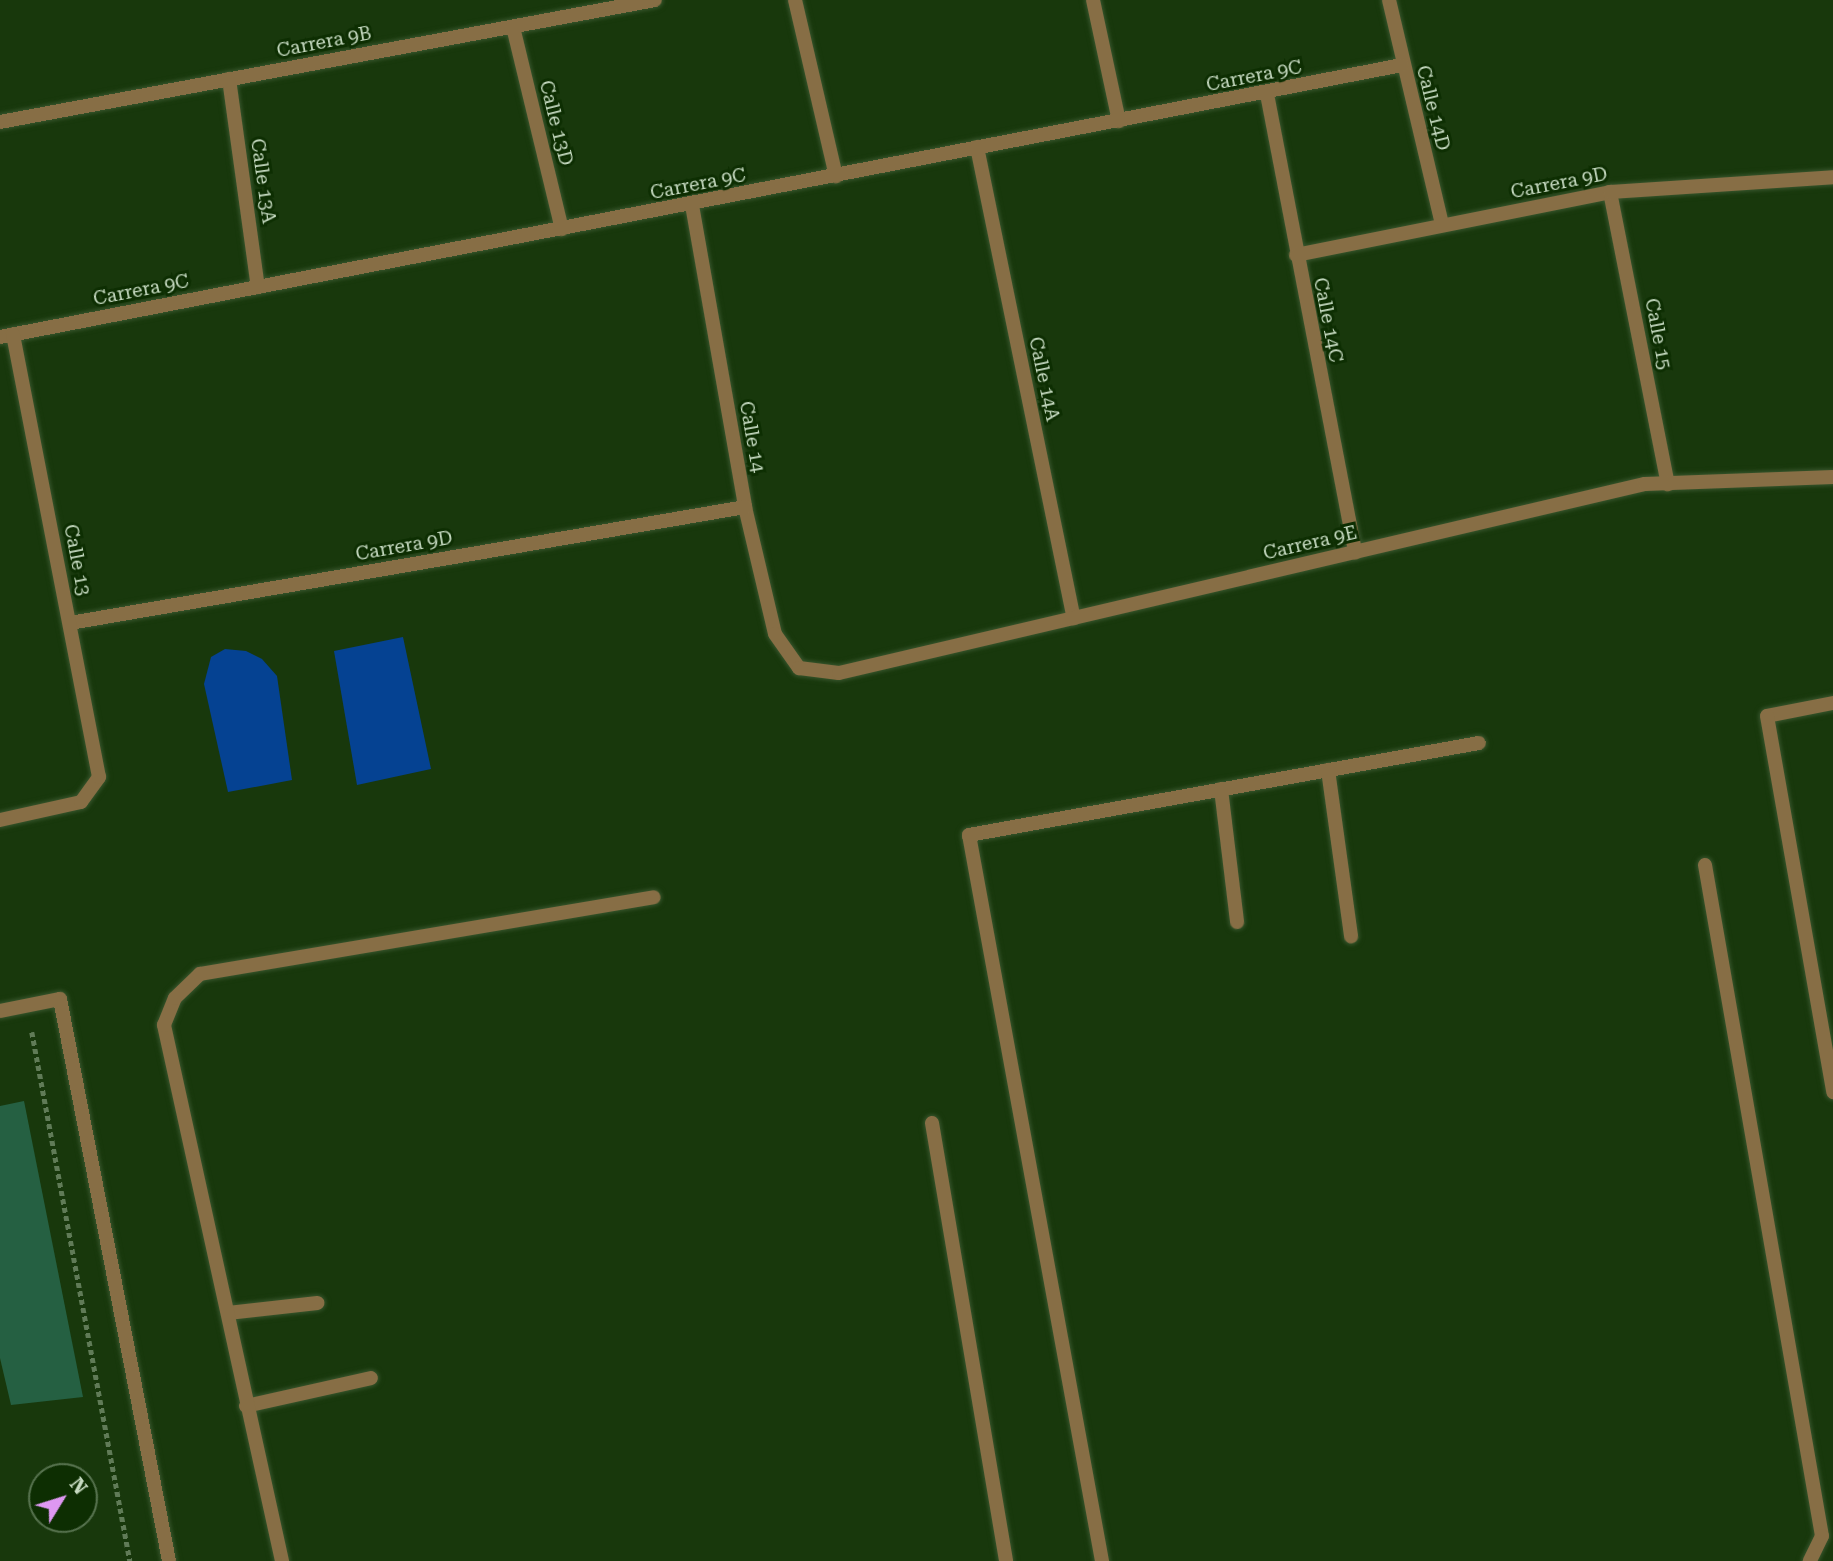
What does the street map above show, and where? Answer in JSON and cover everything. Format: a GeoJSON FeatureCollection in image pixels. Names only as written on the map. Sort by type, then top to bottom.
{"type":"FeatureCollection","features":[{"type":"Feature","properties":{"kind":"street","name":"Carrera 9B"},"geometry":{"type":"LineString","coordinates":[[0,122],[655,0]]}},
{"type":"Feature","properties":{"kind":"street"},"geometry":{"type":"LineString","coordinates":[[795,0],[836,176]]}},
{"type":"Feature","properties":{"kind":"street"},"geometry":{"type":"LineString","coordinates":[[1093,0],[1119,121]]}},
{"type":"Feature","properties":{"kind":"street","name":"Calle 14D"},"geometry":{"type":"LineString","coordinates":[[1389,0],[1402,65],[1442,225]]}},
{"type":"Feature","properties":{"kind":"street","name":"Calle 13D"},"geometry":{"type":"LineString","coordinates":[[513,27],[562,229]]}},
{"type":"Feature","properties":{"kind":"street","name":"Carrera 9C"},"geometry":{"type":"LineString","coordinates":[[6,335],[692,205],[976,147],[1267,94],[1402,65]]}},
{"type":"Feature","properties":{"kind":"street","name":"Calle 13A"},"geometry":{"type":"LineString","coordinates":[[229,79],[258,287]]}},
{"type":"Feature","properties":{"kind":"street","name":"Calle 14C"},"geometry":{"type":"LineString","coordinates":[[1267,94],[1354,553]]}},
{"type":"Feature","properties":{"kind":"street","name":"Calle 14A"},"geometry":{"type":"LineString","coordinates":[[976,147],[1074,618]]}},
{"type":"Feature","properties":{"kind":"street","name":"Carrera 9D"},"geometry":{"type":"LineString","coordinates":[[1296,255],[1610,192],[1833,177]]}},
{"type":"Feature","properties":{"kind":"street","name":"Calle 15"},"geometry":{"type":"LineString","coordinates":[[1610,192],[1668,484]]}},
{"type":"Feature","properties":{"kind":"street","name":"Calle 14"},"geometry":{"type":"LineString","coordinates":[[692,205],[745,507],[775,634],[799,668]]}},
{"type":"Feature","properties":{"kind":"street","name":"Calle 13"},"geometry":{"type":"LineString","coordinates":[[0,820],[81,802],[92,791],[99,777],[70,623],[6,335]]}},
{"type":"Feature","properties":{"kind":"street","name":"Carrera 9E"},"geometry":{"type":"LineString","coordinates":[[799,668],[839,673],[1645,484],[1833,477]]}},
{"type":"Feature","properties":{"kind":"street","name":"Carrera 9D"},"geometry":{"type":"LineString","coordinates":[[70,623],[745,507]]}},
{"type":"Feature","properties":{"kind":"street"},"geometry":{"type":"LineString","coordinates":[[1833,703],[1767,716],[1833,1092]]}},
{"type":"Feature","properties":{"kind":"street"},"geometry":{"type":"LineString","coordinates":[[1102,1561],[969,835],[1479,743]]}},
{"type":"Feature","properties":{"kind":"street"},"geometry":{"type":"LineString","coordinates":[[1328,770],[1351,936]]}},
{"type":"Feature","properties":{"kind":"street"},"geometry":{"type":"LineString","coordinates":[[1221,789],[1237,922]]}},
{"type":"Feature","properties":{"kind":"street"},"geometry":{"type":"LineString","coordinates":[[1705,865],[1822,1536],[1810,1561]]}},
{"type":"Feature","properties":{"kind":"street"},"geometry":{"type":"LineString","coordinates":[[282,1561],[164,1025],[175,998],[201,974],[654,897]]}},
{"type":"Feature","properties":{"kind":"street"},"geometry":{"type":"LineString","coordinates":[[0,1011],[60,999],[169,1561]]}},
{"type":"Feature","properties":{"kind":"street"},"geometry":{"type":"LineString","coordinates":[[932,1123],[1006,1561]]}},
{"type":"Feature","properties":{"kind":"street"},"geometry":{"type":"LineString","coordinates":[[228,1313],[317,1303]]}},
{"type":"Feature","properties":{"kind":"street"},"geometry":{"type":"LineString","coordinates":[[246,1406],[371,1378]]}},
{"type":"Feature","properties":{"kind":"path"},"geometry":{"type":"LineString","coordinates":[[22,1033],[33,1031],[130,1561]]}},
{"type":"Feature","properties":{"kind":"water"},"geometry":{"type":"Polygon","coordinates":[[[403,637],[431,769],[357,785],[334,651],[403,637]]]}},
{"type":"Feature","properties":{"kind":"water"},"geometry":{"type":"Polygon","coordinates":[[[225,649],[246,651],[262,659],[277,676],[292,780],[228,792],[204,684],[211,657],[225,649]]]}},
{"type":"Feature","properties":{"kind":"building"},"geometry":{"type":"Polygon","coordinates":[[[24,1101],[83,1397],[11,1405],[0,1358],[0,1106],[24,1101]]]}}]}
